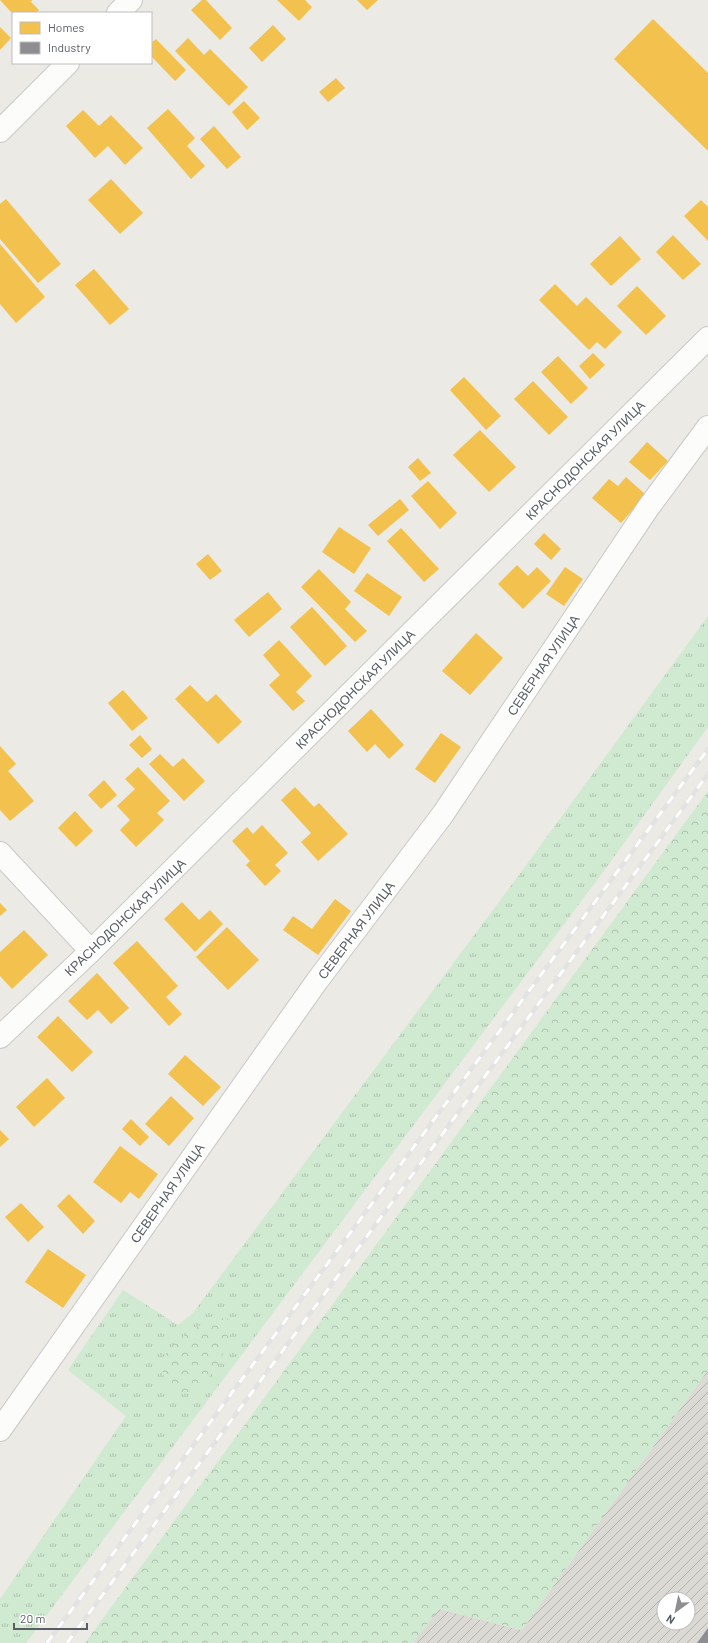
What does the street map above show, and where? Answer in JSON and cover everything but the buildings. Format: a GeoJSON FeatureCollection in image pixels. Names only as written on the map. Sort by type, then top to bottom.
{"type":"FeatureCollection","features":[{"type":"Feature","properties":{"kind":"street"},"geometry":{"type":"LineString","coordinates":[[119,12],[131,0]]}},
{"type":"Feature","properties":{"kind":"street"},"geometry":{"type":"LineString","coordinates":[[0,131],[67,64]]}},
{"type":"Feature","properties":{"kind":"street","name":"КРАСНОДОНСКАЯ УЛИЦА"},"geometry":{"type":"LineString","coordinates":[[0,1037],[91,952],[708,338]]}},
{"type":"Feature","properties":{"kind":"street","name":"СЕВЕРНАЯ УЛИЦА"},"geometry":{"type":"LineString","coordinates":[[0,1430],[317,981],[443,814],[648,508],[708,427]]}},
{"type":"Feature","properties":{"kind":"street"},"geometry":{"type":"LineString","coordinates":[[0,853],[91,952]]}},
{"type":"Feature","properties":{"kind":"shaded area"},"geometry":{"type":"Polygon","coordinates":[[[708,1370],[708,1643],[413,1643],[439,1609],[522,1630],[708,1370]]]}},
{"type":"Feature","properties":{"kind":"green space"},"geometry":{"type":"Polygon","coordinates":[[[708,616],[708,727],[603,872],[26,1643],[0,1643],[0,1599],[126,1416],[68,1370],[123,1290],[178,1325],[193,1313],[519,875],[708,616]]]}},
{"type":"Feature","properties":{"kind":"green space"},"geometry":{"type":"Polygon","coordinates":[[[708,791],[708,1370],[522,1630],[439,1609],[413,1643],[85,1643],[708,791]]]}},
{"type":"Feature","properties":{"kind":"green space"},"geometry":{"type":"Polygon","coordinates":[[[214,1317],[228,1319],[231,1328],[228,1344],[219,1362],[202,1385],[194,1391],[181,1394],[166,1385],[162,1365],[165,1356],[176,1342],[214,1317]]]}},
{"type":"Feature","properties":{"kind":"railway"},"geometry":{"type":"LineString","coordinates":[[47,1643],[708,749]]}},
{"type":"Feature","properties":{"kind":"railway"},"geometry":{"type":"LineString","coordinates":[[67,1643],[708,774]]}}]}
